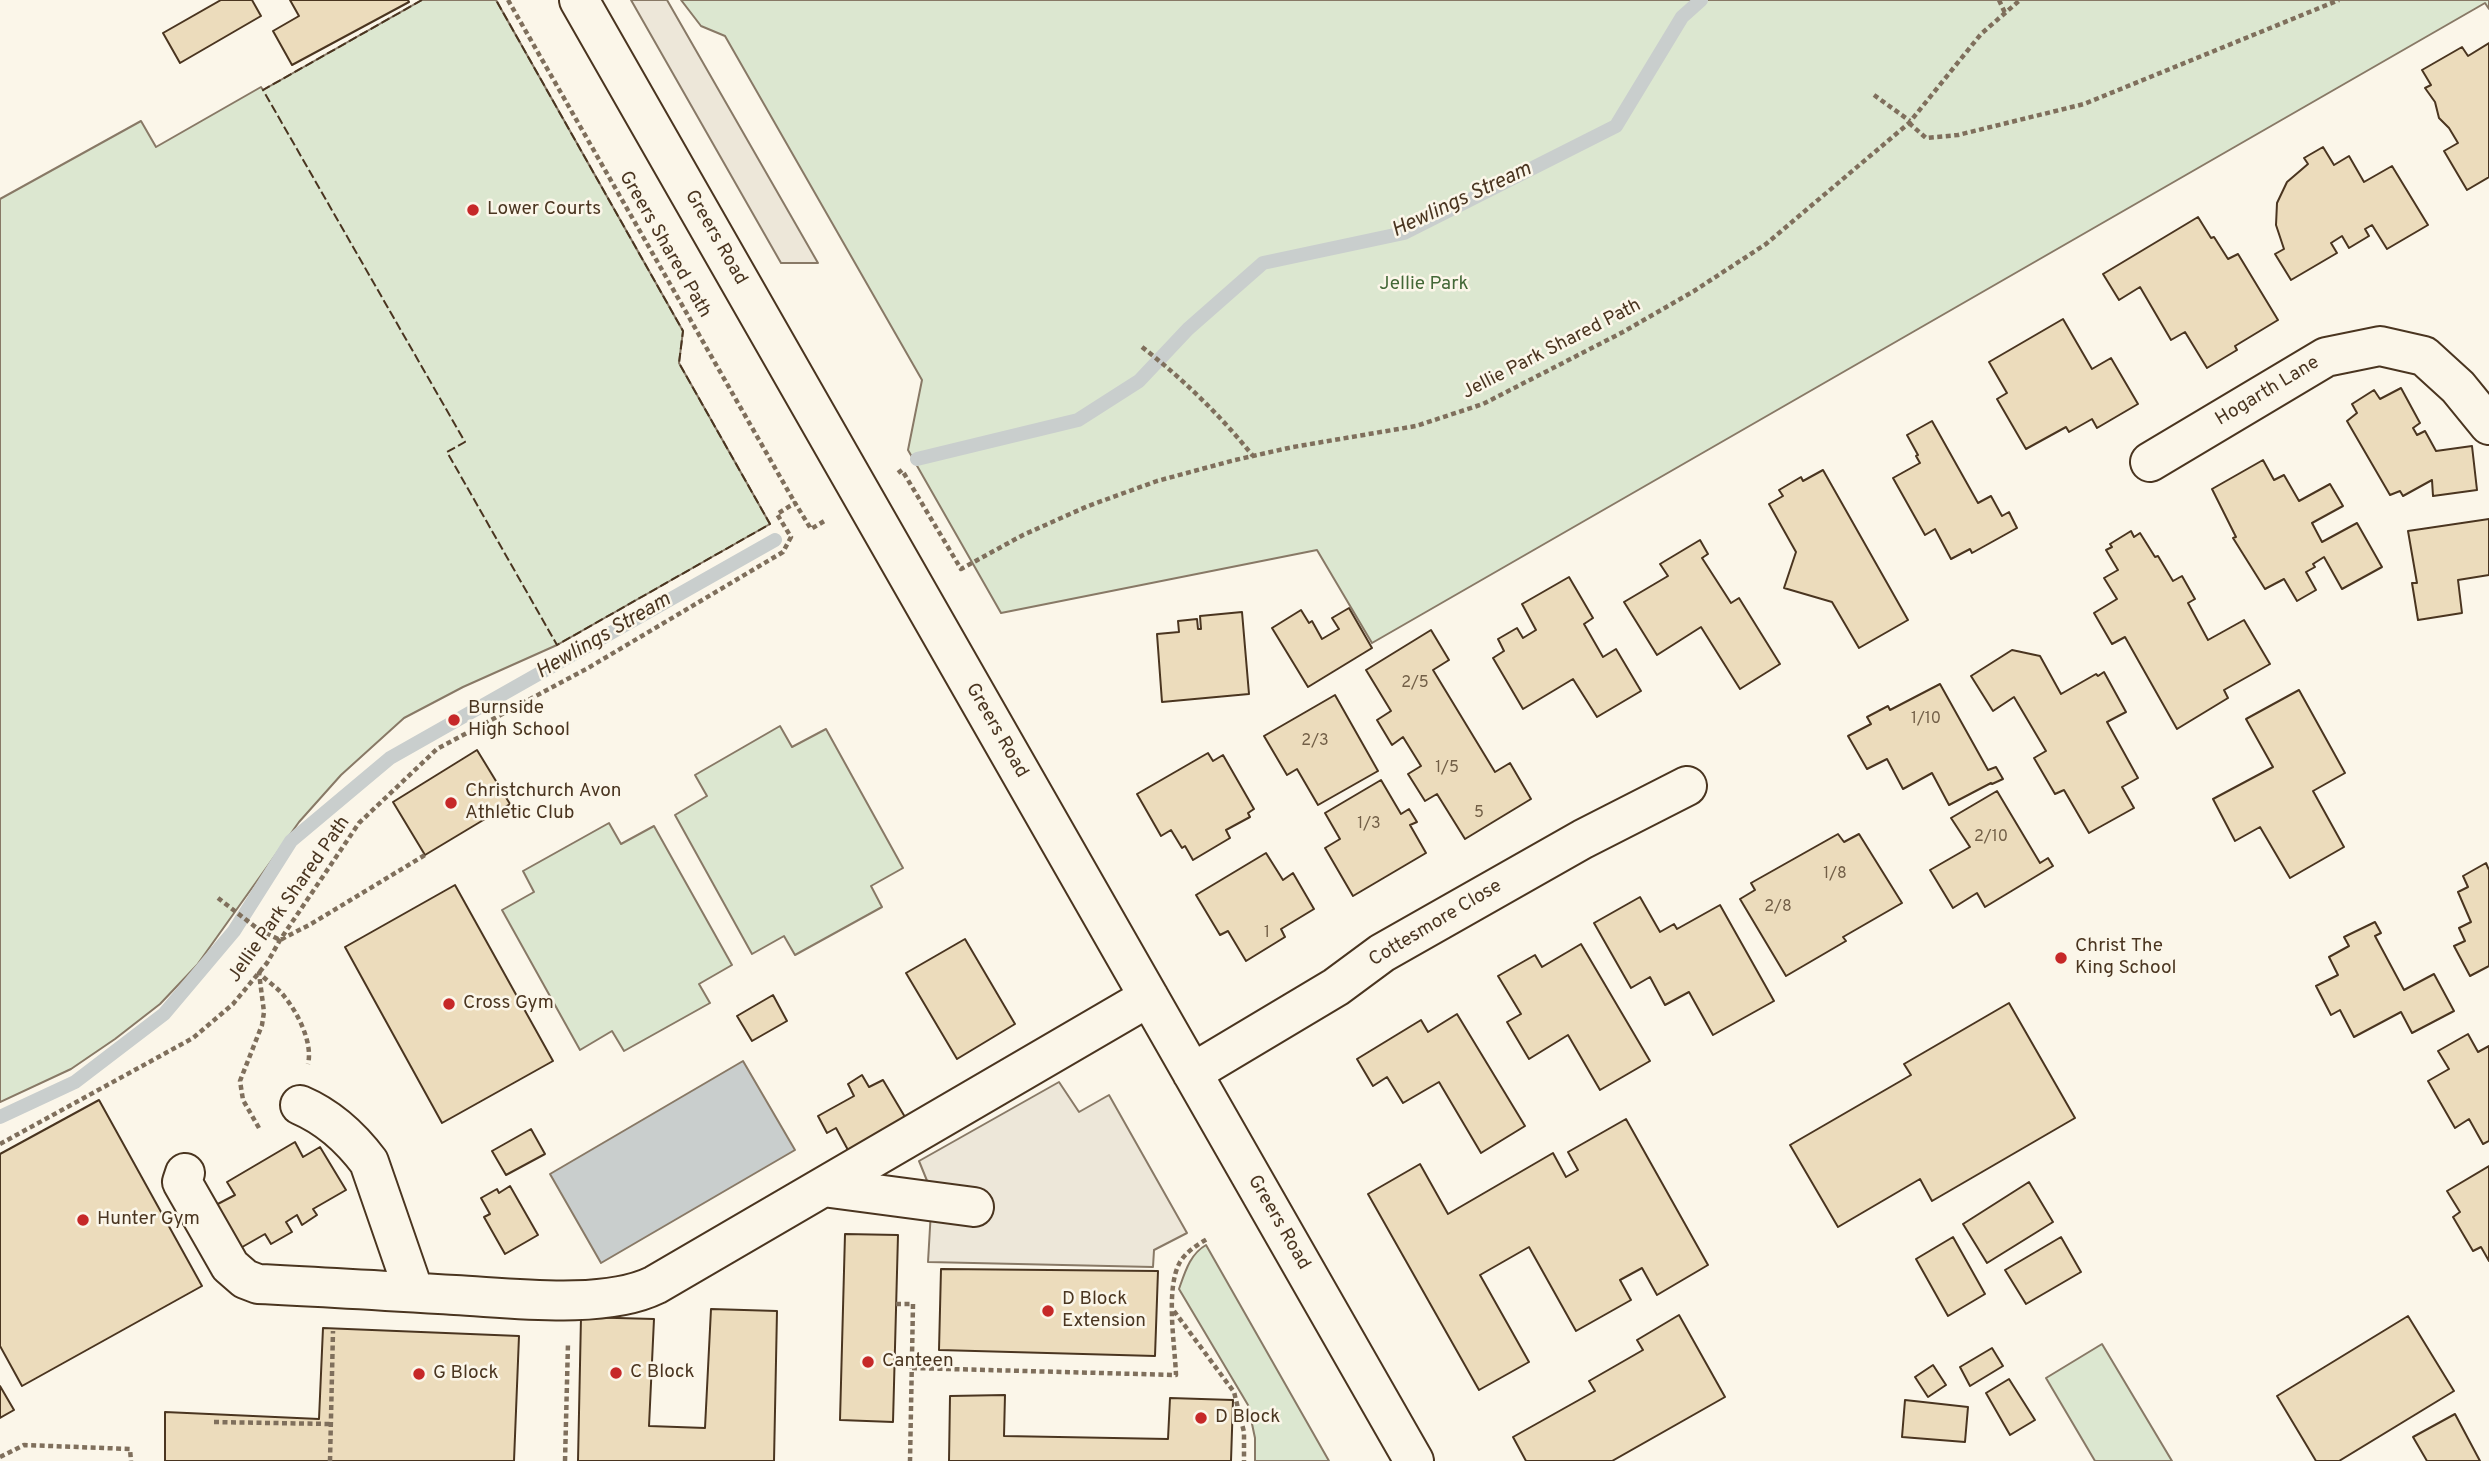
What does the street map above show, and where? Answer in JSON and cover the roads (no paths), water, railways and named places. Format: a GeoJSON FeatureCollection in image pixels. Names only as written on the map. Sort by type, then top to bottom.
{"type":"FeatureCollection","features":[{"type":"Feature","properties":{"kind":"street","name":"Greers Road"},"geometry":{"type":"LineString","coordinates":[[579,0],[1414,1461]]}},
{"type":"Feature","properties":{"kind":"street","name":"Hogarth Lane"},"geometry":{"type":"LineString","coordinates":[[2150,463],[2326,357],[2380,346],[2424,356],[2458,387],[2489,425]]}},
{"type":"Feature","properties":{"kind":"street","name":"Cottesmore Close"},"geometry":{"type":"LineString","coordinates":[[1192,1073],[1336,987],[1382,953],[1583,839],[1687,786]]}},
{"type":"Feature","properties":{"kind":"street"},"geometry":{"type":"LineString","coordinates":[[185,1173],[182,1182],[230,1266],[245,1279],[258,1284],[569,1301],[641,1292],[1149,997]]}},
{"type":"Feature","properties":{"kind":"street"},"geometry":{"type":"LineString","coordinates":[[300,1105],[336,1127],[357,1146],[369,1162],[414,1292]]}},
{"type":"Feature","properties":{"kind":"street"},"geometry":{"type":"LineString","coordinates":[[823,1187],[974,1207]]}},
{"type":"Feature","properties":{"kind":"waterway","name":"Hewlings Stream"},"geometry":{"type":"LineString","coordinates":[[917,459],[1078,420],[1139,381],[1188,329],[1263,263],[1404,233],[1616,126],[1682,17],[1701,0]]}},
{"type":"Feature","properties":{"kind":"waterway","name":"Hewlings Stream"},"geometry":{"type":"LineString","coordinates":[[0,1117],[75,1082],[164,1014],[234,931],[291,841],[390,758],[775,540]]}},
{"type":"Feature","properties":{"kind":"place","name":"Lower Courts"},"geometry":{"type":"Point","coordinates":[473,210]}},
{"type":"Feature","properties":{"kind":"place","name":"Burnside High School"},"geometry":{"type":"Point","coordinates":[454,720]}},
{"type":"Feature","properties":{"kind":"place","name":"Christchurch Avon Athletic Club"},"geometry":{"type":"Point","coordinates":[451,803]}},
{"type":"Feature","properties":{"kind":"place","name":"Christ The King School"},"geometry":{"type":"Point","coordinates":[2061,958]}},
{"type":"Feature","properties":{"kind":"place","name":"Cross Gym"},"geometry":{"type":"Point","coordinates":[449,1004]}},
{"type":"Feature","properties":{"kind":"place","name":"Hunter Gym"},"geometry":{"type":"Point","coordinates":[83,1220]}},
{"type":"Feature","properties":{"kind":"place","name":"D Block Extension"},"geometry":{"type":"Point","coordinates":[1048,1311]}},
{"type":"Feature","properties":{"kind":"place","name":"Canteen"},"geometry":{"type":"Point","coordinates":[868,1362]}},
{"type":"Feature","properties":{"kind":"place","name":"C Block"},"geometry":{"type":"Point","coordinates":[616,1373]}},
{"type":"Feature","properties":{"kind":"place","name":"G Block"},"geometry":{"type":"Point","coordinates":[419,1374]}},
{"type":"Feature","properties":{"kind":"place","name":"D Block"},"geometry":{"type":"Point","coordinates":[1201,1418]}},
{"type":"Feature","properties":{"kind":"park label","name":"Jellie Park"},"geometry":{"type":"Point","coordinates":[1424,285]}}]}
